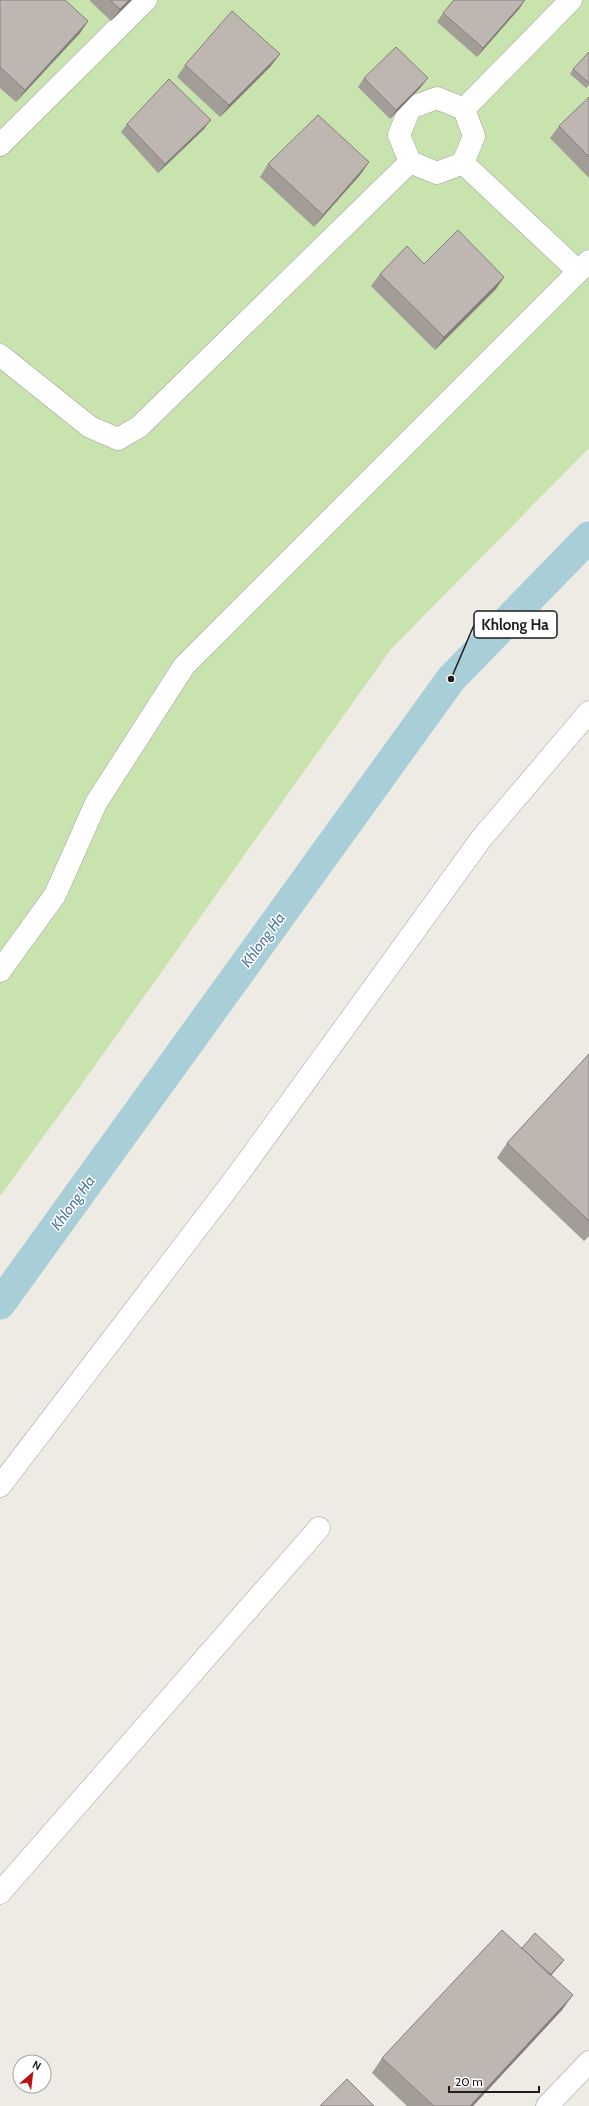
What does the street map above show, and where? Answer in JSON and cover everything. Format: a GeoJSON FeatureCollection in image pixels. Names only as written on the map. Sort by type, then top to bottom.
{"type":"FeatureCollection","features":[{"type":"Feature","properties":{"kind":"street"},"geometry":{"type":"LineString","coordinates":[[0,145],[146,0]]}},
{"type":"Feature","properties":{"kind":"street"},"geometry":{"type":"LineString","coordinates":[[464,109],[571,0]]}},
{"type":"Feature","properties":{"kind":"street"},"geometry":{"type":"LineString","coordinates":[[437,98],[464,109],[474,136],[463,163],[436,173],[410,162],[399,135],[410,108],[437,98]]}},
{"type":"Feature","properties":{"kind":"street"},"geometry":{"type":"LineString","coordinates":[[0,355],[90,427],[118,439],[139,427],[410,162]]}},
{"type":"Feature","properties":{"kind":"street"},"geometry":{"type":"LineString","coordinates":[[0,971],[55,895],[96,803],[184,666],[584,266],[463,163]]}},
{"type":"Feature","properties":{"kind":"street"},"geometry":{"type":"LineString","coordinates":[[0,1486],[237,1176],[481,839],[589,712]]}},
{"type":"Feature","properties":{"kind":"street"},"geometry":{"type":"LineString","coordinates":[[0,1893],[320,1528]]}},
{"type":"Feature","properties":{"kind":"street"},"geometry":{"type":"LineString","coordinates":[[547,2106],[589,2062]]}},
{"type":"Feature","properties":{"kind":"green space"},"geometry":{"type":"Polygon","coordinates":[[[0,0],[589,0],[589,448],[391,649],[81,1085],[0,1196],[0,0]]]}},
{"type":"Feature","properties":{"kind":"building"},"geometry":{"type":"Polygon","coordinates":[[[0,0],[65,0],[88,21],[25,90],[0,67],[0,0]]]}},
{"type":"Feature","properties":{"kind":"building"},"geometry":{"type":"Polygon","coordinates":[[[110,0],[129,0],[120,9],[110,0]]]}},
{"type":"Feature","properties":{"kind":"building"},"geometry":{"type":"Polygon","coordinates":[[[454,0],[525,0],[483,48],[443,13],[454,0]]]}},
{"type":"Feature","properties":{"kind":"building"},"geometry":{"type":"Polygon","coordinates":[[[232,11],[280,54],[229,105],[185,65],[232,11]]]}},
{"type":"Feature","properties":{"kind":"building"},"geometry":{"type":"Polygon","coordinates":[[[396,47],[428,78],[396,110],[364,78],[396,47]]]}},
{"type":"Feature","properties":{"kind":"building"},"geometry":{"type":"Polygon","coordinates":[[[589,52],[589,83],[573,69],[589,52]]]}},
{"type":"Feature","properties":{"kind":"building"},"geometry":{"type":"Polygon","coordinates":[[[169,79],[211,120],[165,164],[127,124],[169,79]]]}},
{"type":"Feature","properties":{"kind":"building"},"geometry":{"type":"Polygon","coordinates":[[[589,97],[589,157],[559,126],[589,97]]]}},
{"type":"Feature","properties":{"kind":"building"},"geometry":{"type":"Polygon","coordinates":[[[318,115],[369,162],[323,215],[268,164],[318,115]]]}},
{"type":"Feature","properties":{"kind":"building"},"geometry":{"type":"Polygon","coordinates":[[[458,230],[504,277],[444,337],[380,274],[407,246],[424,264],[458,230]]]}},
{"type":"Feature","properties":{"kind":"building"},"geometry":{"type":"Polygon","coordinates":[[[589,1054],[589,1221],[507,1143],[589,1054]]]}},
{"type":"Feature","properties":{"kind":"building"},"geometry":{"type":"Polygon","coordinates":[[[502,1930],[573,1995],[470,2106],[434,2106],[382,2058],[502,1930]]]}},
{"type":"Feature","properties":{"kind":"building"},"geometry":{"type":"Polygon","coordinates":[[[535,1933],[564,1960],[550,1975],[522,1948],[535,1933]]]}},
{"type":"Feature","properties":{"kind":"building"},"geometry":{"type":"Polygon","coordinates":[[[347,2079],[374,2106],[320,2106],[347,2079]]]}},
{"type":"Feature","properties":{"kind":"waterway","name":"Khlong Ha"},"geometry":{"type":"LineString","coordinates":[[0,1304],[451,679],[589,537]]}},
{"type":"Feature","properties":{"kind":"place","name":"Khlong Ha"},"geometry":{"type":"Point","coordinates":[451,679]}}]}
